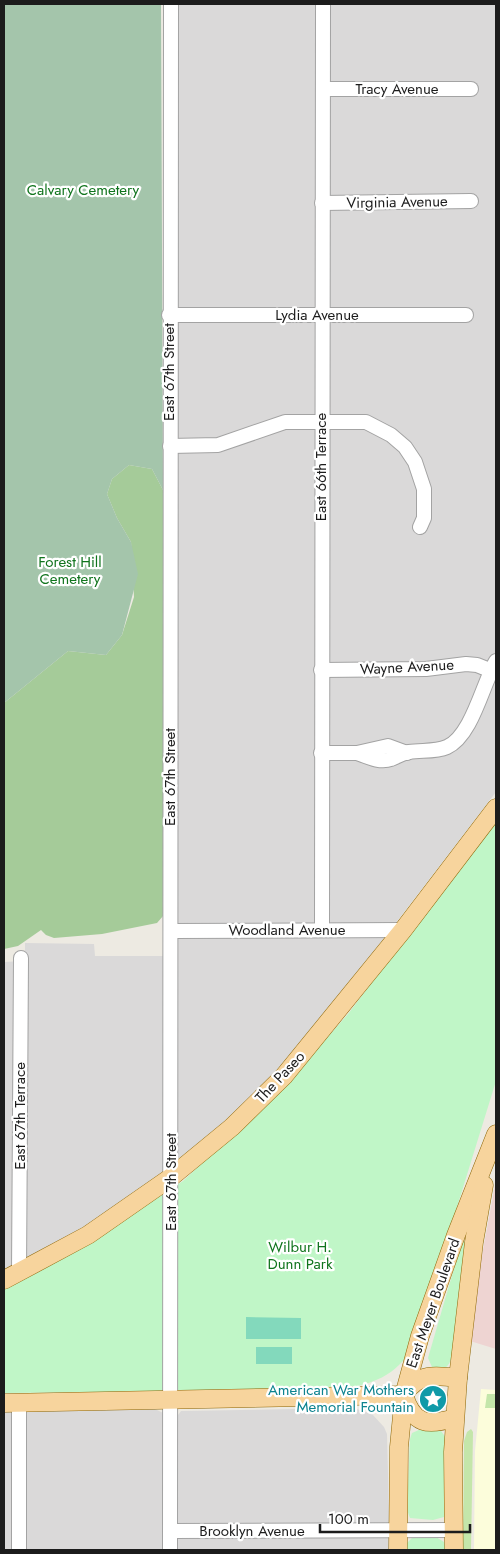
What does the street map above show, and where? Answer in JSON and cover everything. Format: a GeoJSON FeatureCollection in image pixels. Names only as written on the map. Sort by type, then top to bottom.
{"type":"FeatureCollection","features":[{"type":"Feature","properties":{"kind":"main road","name":"The Paseo"},"geometry":{"type":"LineString","coordinates":[[11,1277],[88,1235],[170,1178],[232,1127],[284,1076],[403,930],[496,808]]}},
{"type":"Feature","properties":{"kind":"main road","name":"East Meyer Boulevard"},"geometry":{"type":"LineString","coordinates":[[398,1550],[399,1448],[404,1395],[420,1336],[456,1235],[496,1134]]}},
{"type":"Feature","properties":{"kind":"main road","name":"East Meyer Boulevard"},"geometry":{"type":"LineString","coordinates":[[458,1378],[474,1242],[490,1152]]}},
{"type":"Feature","properties":{"kind":"main road"},"geometry":{"type":"LineString","coordinates":[[404,1395],[415,1381],[427,1376],[458,1378],[454,1418],[454,1550]]}},
{"type":"Feature","properties":{"kind":"main road"},"geometry":{"type":"LineString","coordinates":[[11,1403],[404,1395]]}},
{"type":"Feature","properties":{"kind":"main road"},"geometry":{"type":"LineString","coordinates":[[404,1395],[410,1410],[419,1420],[434,1423],[454,1418]]}},
{"type":"Feature","properties":{"kind":"street","name":"East 67th Street"},"geometry":{"type":"LineString","coordinates":[[170,1550],[171,931],[169,315],[172,180],[171,4]]}},
{"type":"Feature","properties":{"kind":"street","name":"East 66th Terrace"},"geometry":{"type":"LineString","coordinates":[[322,930],[321,315],[323,4]]}},
{"type":"Feature","properties":{"kind":"street","name":"Tracy Avenue"},"geometry":{"type":"LineString","coordinates":[[323,88],[471,88]]}},
{"type":"Feature","properties":{"kind":"street","name":"Virginia Avenue"},"geometry":{"type":"LineString","coordinates":[[322,203],[471,201]]}},
{"type":"Feature","properties":{"kind":"street","name":"Lydia Avenue"},"geometry":{"type":"LineString","coordinates":[[169,315],[466,315]]}},
{"type":"Feature","properties":{"kind":"street"},"geometry":{"type":"LineString","coordinates":[[170,446],[218,445],[285,422],[321,420],[366,422],[379,427],[405,447],[415,462],[424,489],[424,518],[420,527]]}},
{"type":"Feature","properties":{"kind":"street","name":"Wayne Avenue"},"geometry":{"type":"LineString","coordinates":[[321,670],[426,669],[466,664],[494,666]]}},
{"type":"Feature","properties":{"kind":"street"},"geometry":{"type":"LineString","coordinates":[[321,754],[357,753],[380,760],[389,760],[407,753],[435,750],[449,746],[464,730],[483,695],[494,666]]}},
{"type":"Feature","properties":{"kind":"street","name":"Woodland Avenue"},"geometry":{"type":"LineString","coordinates":[[171,931],[403,930]]}},
{"type":"Feature","properties":{"kind":"street","name":"East 67th Terrace"},"geometry":{"type":"LineString","coordinates":[[11,1277],[21,958]]}},
{"type":"Feature","properties":{"kind":"street"},"geometry":{"type":"LineString","coordinates":[[11,1403],[19,1550]]}},
{"type":"Feature","properties":{"kind":"street","name":"Brooklyn Avenue"},"geometry":{"type":"LineString","coordinates":[[170,1531],[453,1530]]}},
{"type":"Feature","properties":{"kind":"shaded area"},"geometry":{"type":"Polygon","coordinates":[[[178,4],[496,4],[496,792],[300,1048],[223,1125],[181,1160],[177,1155],[178,4]]]}},
{"type":"Feature","properties":{"kind":"shaded area"},"geometry":{"type":"Polygon","coordinates":[[[25,943],[94,944],[95,956],[165,956],[165,1168],[163,1175],[69,1238],[4,1272],[4,962],[25,961],[25,943]]]}},
{"type":"Feature","properties":{"kind":"shaded area"},"geometry":{"type":"Polygon","coordinates":[[[496,1180],[496,1349],[470,1341],[479,1271],[496,1180]]]}},
{"type":"Feature","properties":{"kind":"shaded area"},"geometry":{"type":"Polygon","coordinates":[[[481,1389],[496,1390],[496,1550],[474,1550],[475,1451],[481,1389]]]}},
{"type":"Feature","properties":{"kind":"shaded area"},"geometry":{"type":"Polygon","coordinates":[[[354,1408],[372,1414],[384,1427],[387,1434],[390,1550],[177,1550],[176,1421],[181,1411],[354,1408]]]}},
{"type":"Feature","properties":{"kind":"shaded area"},"geometry":{"type":"Polygon","coordinates":[[[155,1409],[163,1413],[166,1550],[4,1550],[4,1412],[155,1409]]]}},
{"type":"Feature","properties":{"kind":"green space","name":"Calvary Cemetery"},"geometry":{"type":"Polygon","coordinates":[[[4,4],[161,4],[163,490],[152,469],[129,465],[112,479],[107,494],[117,518],[131,542],[138,574],[122,635],[106,655],[68,651],[4,703],[4,4]]]}},
{"type":"Feature","properties":{"kind":"green space"},"geometry":{"type":"Polygon","coordinates":[[[129,465],[152,469],[163,490],[163,916],[157,923],[102,934],[54,938],[46,935],[41,930],[18,946],[4,949],[4,703],[68,651],[106,655],[122,635],[134,597],[131,542],[117,518],[107,494],[112,479],[129,465]]]}},
{"type":"Feature","properties":{"kind":"green space","name":"Wilbur H. Dunn Park"},"geometry":{"type":"Polygon","coordinates":[[[496,820],[496,1081],[414,1346],[407,1357],[391,1372],[372,1382],[338,1390],[4,1393],[4,1288],[35,1274],[183,1181],[283,1088],[348,1014],[496,820]]]}},
{"type":"Feature","properties":{"kind":"green space"},"geometry":{"type":"Polygon","coordinates":[[[462,1241],[466,1242],[452,1356],[445,1368],[440,1369],[432,1367],[428,1358],[462,1241]]]}},
{"type":"Feature","properties":{"kind":"green space"},"geometry":{"type":"Polygon","coordinates":[[[246,1317],[301,1318],[301,1339],[246,1339],[246,1317]]]}},
{"type":"Feature","properties":{"kind":"green space"},"geometry":{"type":"Polygon","coordinates":[[[256,1347],[292,1347],[292,1364],[256,1364],[256,1347]]]}},
{"type":"Feature","properties":{"kind":"green space"},"geometry":{"type":"Polygon","coordinates":[[[487,1394],[496,1394],[496,1408],[485,1408],[487,1394]]]}},
{"type":"Feature","properties":{"kind":"green space"},"geometry":{"type":"Polygon","coordinates":[[[421,1429],[441,1431],[447,1439],[446,1513],[444,1517],[433,1520],[410,1518],[407,1510],[410,1439],[412,1433],[421,1429]]]}},
{"type":"Feature","properties":{"kind":"green space"},"geometry":{"type":"Polygon","coordinates":[[[471,1429],[473,1432],[471,1550],[463,1550],[464,1441],[467,1432],[471,1429]]]}},
{"type":"Feature","properties":{"kind":"green space"},"geometry":{"type":"Polygon","coordinates":[[[436,1537],[444,1542],[446,1550],[406,1550],[407,1543],[412,1538],[436,1537]]]}},
{"type":"Feature","properties":{"kind":"place","name":"American War Mothers Memorial Fountain"},"geometry":{"type":"Point","coordinates":[433,1399]}},
{"type":"Feature","properties":{"kind":"park label","name":"Forest Hill Cemetery"},"geometry":{"type":"Point","coordinates":[70,570]}}]}
